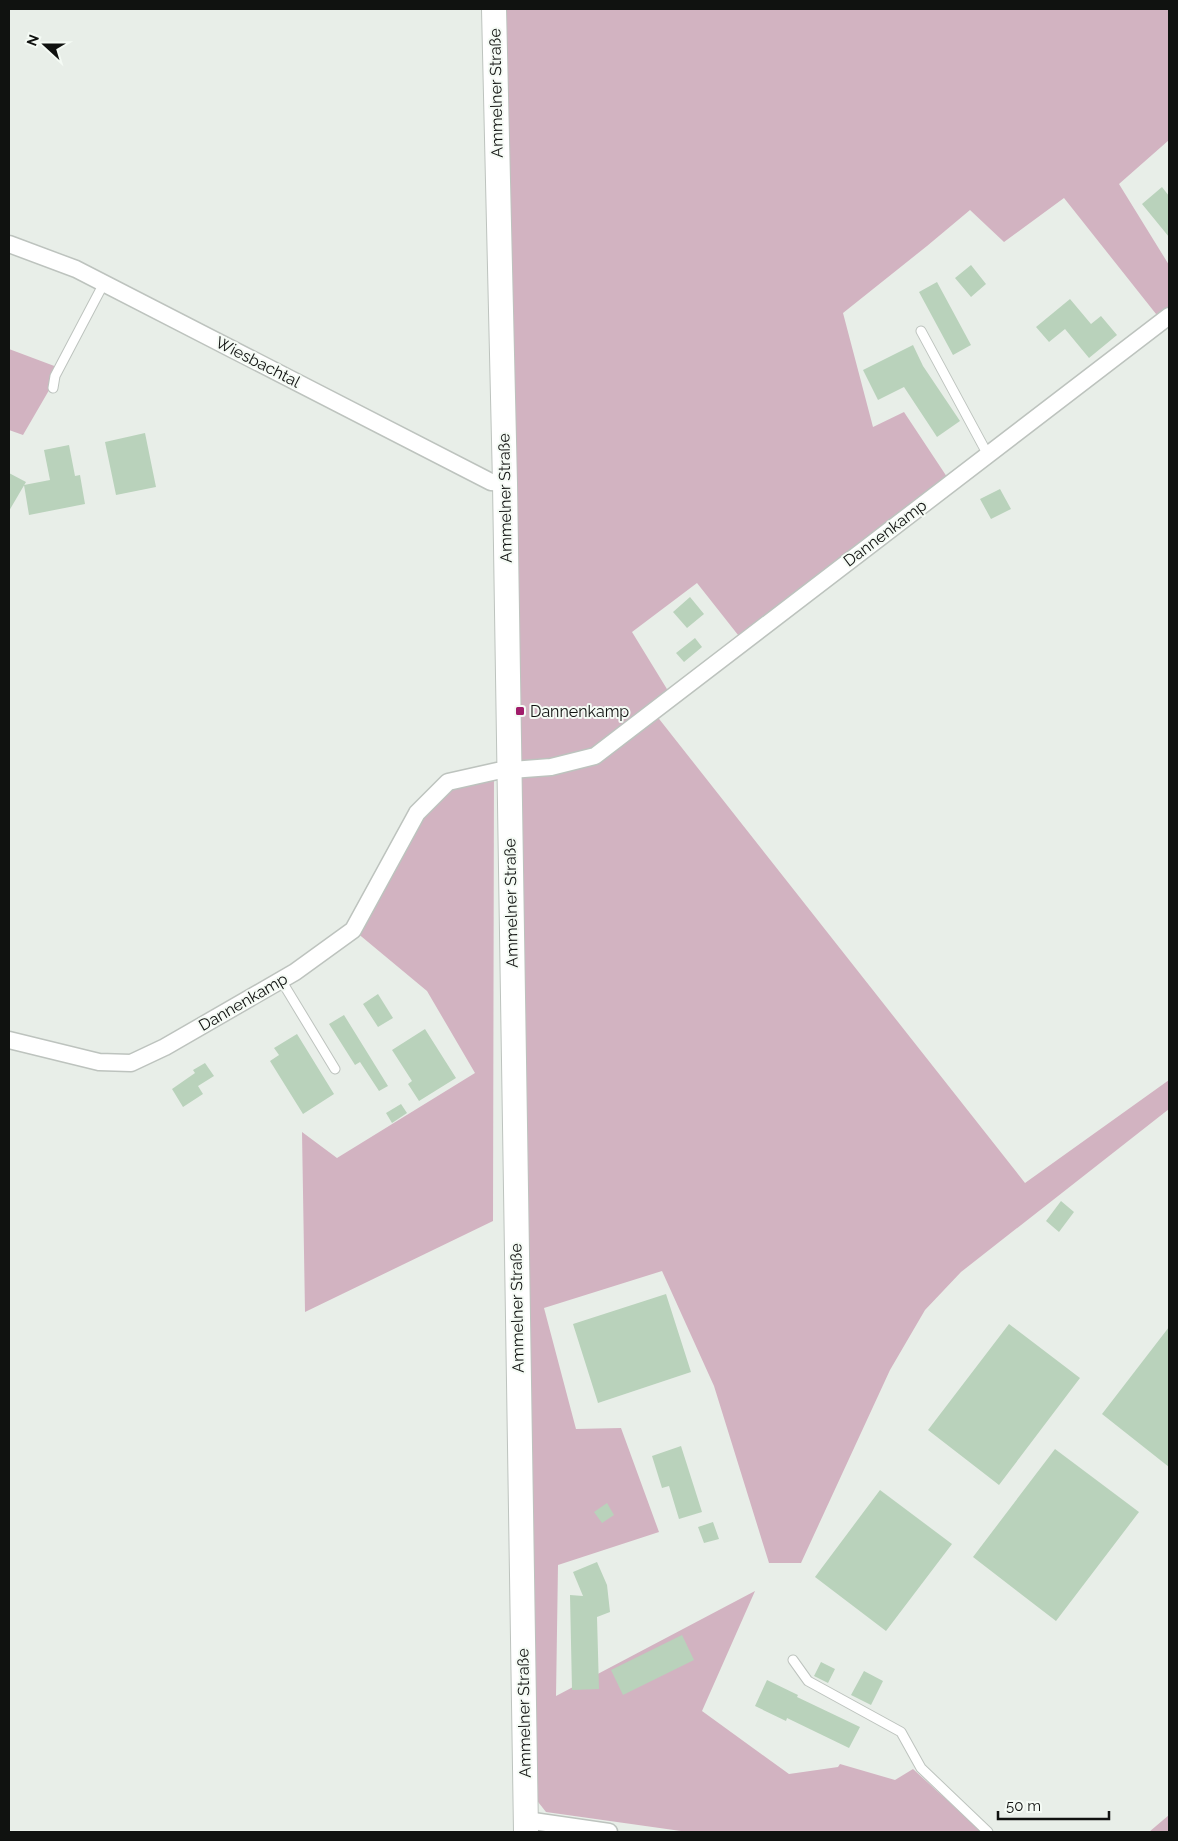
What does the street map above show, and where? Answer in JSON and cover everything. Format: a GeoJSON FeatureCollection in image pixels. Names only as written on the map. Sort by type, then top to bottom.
{"type":"FeatureCollection","features":[{"type":"Feature","properties":{"kind":"street","name":"Ammelner Straße"},"geometry":{"type":"LineString","coordinates":[[494,9],[505,483],[526,1817]]}},
{"type":"Feature","properties":{"kind":"street","name":"Wiesbachtal"},"geometry":{"type":"LineString","coordinates":[[9,244],[76,269],[104,282],[491,482],[505,483]]}},
{"type":"Feature","properties":{"kind":"street","name":"Dannenkamp"},"geometry":{"type":"LineString","coordinates":[[9,1040],[99,1062],[131,1063],[165,1047],[295,972],[353,930],[417,813],[448,782],[497,771],[551,767],[595,756],[1169,316]]}},
{"type":"Feature","properties":{"kind":"street"},"geometry":{"type":"LineString","coordinates":[[526,1817],[609,1832]]}},
{"type":"Feature","properties":{"kind":"lane"},"geometry":{"type":"LineString","coordinates":[[53,388],[55,376],[104,282]]}},
{"type":"Feature","properties":{"kind":"lane"},"geometry":{"type":"LineString","coordinates":[[921,331],[988,455]]}},
{"type":"Feature","properties":{"kind":"lane"},"geometry":{"type":"LineString","coordinates":[[282,980],[335,1069]]}},
{"type":"Feature","properties":{"kind":"lane"},"geometry":{"type":"LineString","coordinates":[[793,1660],[808,1681],[901,1732],[921,1768],[988,1832]]}},
{"type":"Feature","properties":{"kind":"shaded area"},"geometry":{"type":"Polygon","coordinates":[[[493,9],[1169,9],[1169,140],[1119,184],[1169,265],[1169,312],[1160,319],[1064,198],[1004,242],[970,210],[843,313],[873,427],[904,412],[949,480],[742,640],[697,583],[632,632],[670,694],[656,715],[1025,1183],[1169,1080],[1169,1109],[961,1272],[925,1310],[890,1370],[801,1563],[769,1563],[714,1386],[662,1271],[544,1308],[576,1429],[621,1428],[659,1532],[558,1565],[556,1696],[755,1591],[702,1711],[789,1774],[838,1767],[840,1764],[895,1780],[913,1769],[982,1832],[688,1832],[546,1812],[535,1798],[493,9]]]}},
{"type":"Feature","properties":{"kind":"shaded area"},"geometry":{"type":"Polygon","coordinates":[[[9,349],[57,367],[59,373],[23,435],[9,430],[9,349]]]}},
{"type":"Feature","properties":{"kind":"shaded area"},"geometry":{"type":"Polygon","coordinates":[[[494,771],[493,1221],[305,1312],[302,1132],[337,1158],[475,1073],[427,991],[356,932],[419,815],[449,783],[494,771]]]}},
{"type":"Feature","properties":{"kind":"shaded area"},"geometry":{"type":"Polygon","coordinates":[[[1169,1815],[1169,1832],[1149,1832],[1169,1815]]]}},
{"type":"Feature","properties":{"kind":"building"},"geometry":{"type":"Polygon","coordinates":[[[1162,187],[1169,196],[1169,237],[1142,204],[1162,187]]]}},
{"type":"Feature","properties":{"kind":"building"},"geometry":{"type":"Polygon","coordinates":[[[971,265],[986,284],[971,297],[955,278],[971,265]]]}},
{"type":"Feature","properties":{"kind":"building"},"geometry":{"type":"Polygon","coordinates":[[[937,282],[971,345],[953,355],[919,292],[937,282]]]}},
{"type":"Feature","properties":{"kind":"building"},"geometry":{"type":"Polygon","coordinates":[[[1070,299],[1091,324],[1101,316],[1117,335],[1089,358],[1065,329],[1049,342],[1036,327],[1070,299]]]}},
{"type":"Feature","properties":{"kind":"building"},"geometry":{"type":"Polygon","coordinates":[[[913,345],[923,366],[960,421],[937,437],[904,387],[878,400],[863,370],[913,345]]]}},
{"type":"Feature","properties":{"kind":"building"},"geometry":{"type":"Polygon","coordinates":[[[145,433],[156,487],[116,495],[105,442],[145,433]]]}},
{"type":"Feature","properties":{"kind":"building"},"geometry":{"type":"Polygon","coordinates":[[[69,445],[75,476],[80,475],[85,504],[29,515],[24,485],[50,480],[44,450],[69,445]]]}},
{"type":"Feature","properties":{"kind":"building"},"geometry":{"type":"Polygon","coordinates":[[[9,473],[26,482],[9,511],[9,473]]]}},
{"type":"Feature","properties":{"kind":"building"},"geometry":{"type":"Polygon","coordinates":[[[1000,489],[1011,509],[991,519],[980,499],[1000,489]]]}},
{"type":"Feature","properties":{"kind":"building"},"geometry":{"type":"Polygon","coordinates":[[[690,597],[704,614],[687,628],[673,612],[690,597]]]}},
{"type":"Feature","properties":{"kind":"building"},"geometry":{"type":"Polygon","coordinates":[[[695,638],[702,647],[684,662],[676,653],[695,638]]]}},
{"type":"Feature","properties":{"kind":"building"},"geometry":{"type":"Polygon","coordinates":[[[378,994],[393,1018],[378,1027],[363,1004],[378,994]]]}},
{"type":"Feature","properties":{"kind":"building"},"geometry":{"type":"Polygon","coordinates":[[[344,1015],[388,1086],[379,1091],[360,1062],[355,1065],[329,1024],[344,1015]]]}},
{"type":"Feature","properties":{"kind":"building"},"geometry":{"type":"Polygon","coordinates":[[[425,1029],[456,1078],[419,1101],[408,1084],[412,1081],[392,1050],[425,1029]]]}},
{"type":"Feature","properties":{"kind":"building"},"geometry":{"type":"Polygon","coordinates":[[[297,1034],[334,1094],[303,1114],[270,1061],[279,1055],[274,1048],[297,1034]]]}},
{"type":"Feature","properties":{"kind":"building"},"geometry":{"type":"Polygon","coordinates":[[[205,1063],[214,1076],[198,1086],[203,1094],[183,1107],[172,1089],[195,1073],[193,1070],[205,1063]]]}},
{"type":"Feature","properties":{"kind":"building"},"geometry":{"type":"Polygon","coordinates":[[[401,1104],[407,1113],[392,1123],[386,1113],[401,1104]]]}},
{"type":"Feature","properties":{"kind":"building"},"geometry":{"type":"Polygon","coordinates":[[[1061,1201],[1074,1212],[1059,1232],[1046,1221],[1061,1201]]]}},
{"type":"Feature","properties":{"kind":"building"},"geometry":{"type":"Polygon","coordinates":[[[666,1294],[691,1372],[598,1403],[573,1324],[666,1294]]]}},
{"type":"Feature","properties":{"kind":"building"},"geometry":{"type":"Polygon","coordinates":[[[1009,1324],[1080,1378],[999,1485],[928,1430],[1009,1324]]]}},
{"type":"Feature","properties":{"kind":"building"},"geometry":{"type":"Polygon","coordinates":[[[1169,1327],[1169,1467],[1102,1414],[1169,1327]]]}},
{"type":"Feature","properties":{"kind":"building"},"geometry":{"type":"Polygon","coordinates":[[[681,1446],[702,1512],[679,1519],[669,1486],[662,1488],[652,1456],[681,1446]]]}},
{"type":"Feature","properties":{"kind":"building"},"geometry":{"type":"Polygon","coordinates":[[[1055,1449],[1139,1512],[1056,1621],[973,1557],[1055,1449]]]}},
{"type":"Feature","properties":{"kind":"building"},"geometry":{"type":"Polygon","coordinates":[[[880,1490],[952,1544],[886,1631],[815,1577],[880,1490]]]}},
{"type":"Feature","properties":{"kind":"building"},"geometry":{"type":"Polygon","coordinates":[[[607,1503],[614,1515],[602,1523],[594,1512],[607,1503]]]}},
{"type":"Feature","properties":{"kind":"building"},"geometry":{"type":"Polygon","coordinates":[[[713,1522],[719,1539],[704,1543],[698,1527],[713,1522]]]}},
{"type":"Feature","properties":{"kind":"building"},"geometry":{"type":"Polygon","coordinates":[[[597,1562],[607,1585],[610,1612],[597,1617],[599,1689],[572,1690],[570,1595],[583,1596],[573,1572],[597,1562]]]}},
{"type":"Feature","properties":{"kind":"building"},"geometry":{"type":"Polygon","coordinates":[[[682,1635],[694,1660],[623,1695],[611,1670],[682,1635]]]}},
{"type":"Feature","properties":{"kind":"building"},"geometry":{"type":"Polygon","coordinates":[[[821,1662],[835,1669],[828,1683],[814,1676],[821,1662]]]}},
{"type":"Feature","properties":{"kind":"building"},"geometry":{"type":"Polygon","coordinates":[[[864,1671],[883,1681],[871,1705],[851,1695],[864,1671]]]}},
{"type":"Feature","properties":{"kind":"building"},"geometry":{"type":"Polygon","coordinates":[[[767,1680],[798,1695],[797,1697],[860,1727],[849,1748],[787,1718],[786,1721],[755,1706],[767,1680]]]}},
{"type":"Feature","properties":{"kind":"place","name":"Dannenkamp"},"geometry":{"type":"Point","coordinates":[520,711]}}]}
